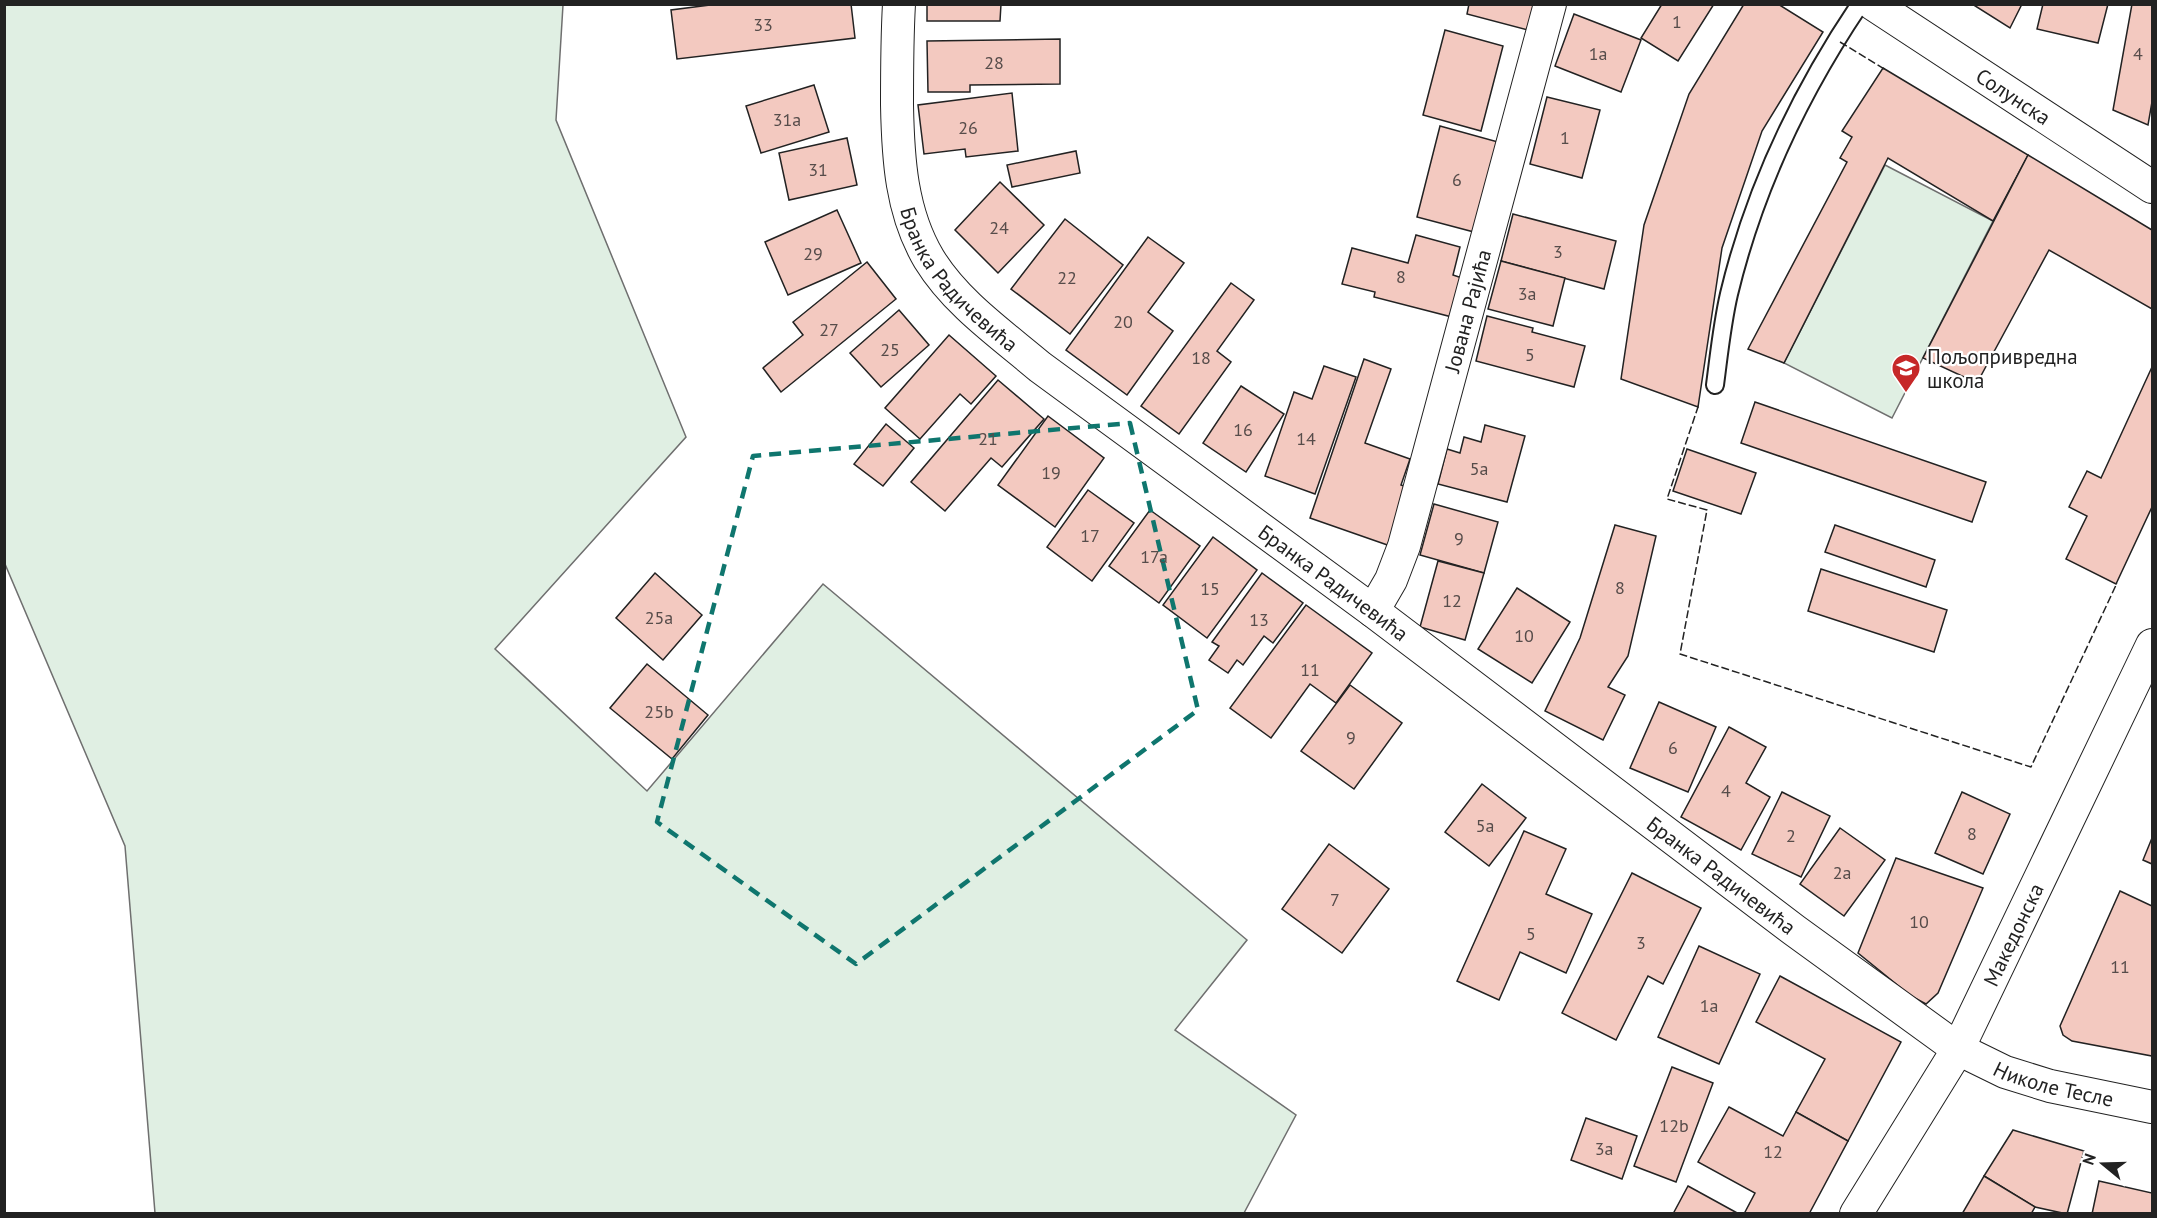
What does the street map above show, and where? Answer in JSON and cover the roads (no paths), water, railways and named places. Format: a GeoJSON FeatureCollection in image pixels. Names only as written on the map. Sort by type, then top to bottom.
{"type":"FeatureCollection","features":[{"type":"Feature","properties":{"kind":"street","name":"Бранка Радичевића"},"geometry":{"type":"LineString","coordinates":[[899,4],[898,153],[904,194],[915,232],[930,260],[949,286],[976,313],[1040,367],[1373,611],[1794,930],[1958,1049]]}},
{"type":"Feature","properties":{"kind":"street","name":"Јована Рајића"},"geometry":{"type":"LineString","coordinates":[[1373,611],[1391,580],[1404,546],[1550,4]]}},
{"type":"Feature","properties":{"kind":"street","name":"Солунска"},"geometry":{"type":"LineString","coordinates":[[1873,4],[2152,188]]}},
{"type":"Feature","properties":{"kind":"street","name":"Македонска"},"geometry":{"type":"LineString","coordinates":[[1856,1214],[1958,1049],[2152,645]]}},
{"type":"Feature","properties":{"kind":"street","name":"Николе Тесле"},"geometry":{"type":"LineString","coordinates":[[1958,1049],[2005,1072],[2050,1086],[2152,1107]]}},
{"type":"Feature","properties":{"kind":"lane"},"geometry":{"type":"LineString","coordinates":[[1715,385],[1729,295],[1759,196],[1804,94],[1860,4]]}},
{"type":"Feature","properties":{"kind":"place","name":"Пољопривредна школа"},"geometry":{"type":"Point","coordinates":[1906,394]}}]}
